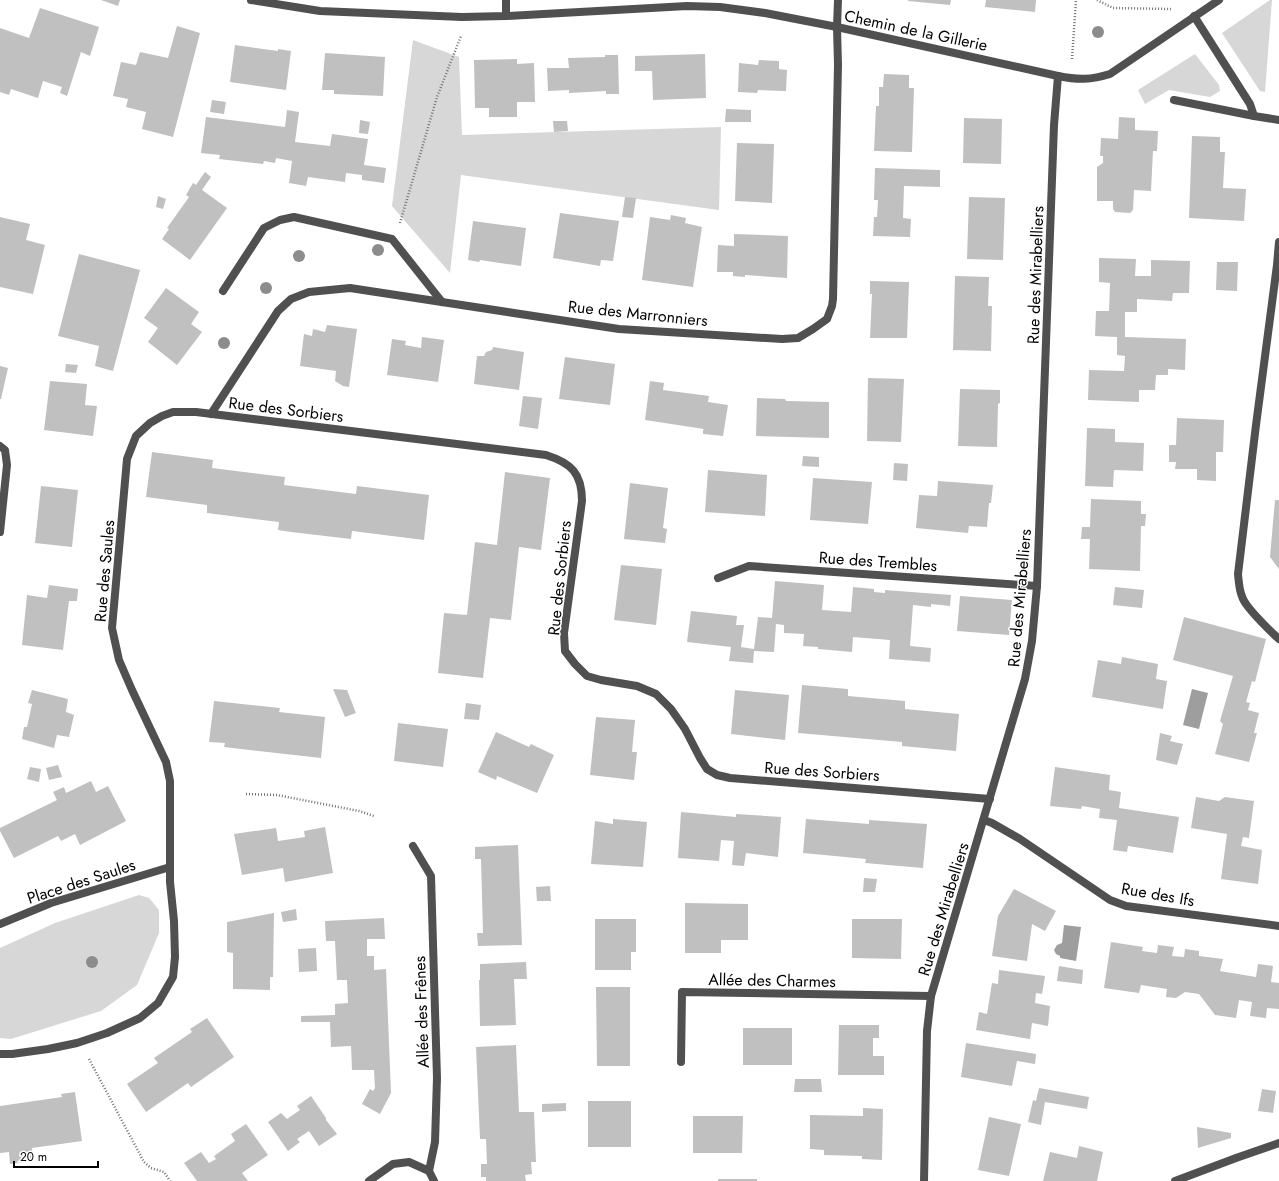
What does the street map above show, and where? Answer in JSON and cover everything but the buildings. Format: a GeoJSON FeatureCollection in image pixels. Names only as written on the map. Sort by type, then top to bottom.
{"type":"FeatureCollection","features":[{"type":"Feature","properties":{"kind":"street","name":"Chemin de la Gillerie"},"geometry":{"type":"LineString","coordinates":[[251,0],[320,11],[454,16],[506,16],[680,7],[720,7],[765,13],[837,27],[1058,76],[1085,79],[1097,78],[1110,74],[1194,16]]}},
{"type":"Feature","properties":{"kind":"street"},"geometry":{"type":"LineString","coordinates":[[506,0],[506,16]]}},
{"type":"Feature","properties":{"kind":"street","name":"Rue des Marronniers"},"geometry":{"type":"LineString","coordinates":[[211,414],[278,311],[291,299],[309,292],[350,288],[619,329],[782,339],[798,338],[814,329],[827,318],[833,299],[838,0]]}},
{"type":"Feature","properties":{"kind":"street"},"geometry":{"type":"LineString","coordinates":[[1219,0],[1194,16],[1250,104],[1254,116]]}},
{"type":"Feature","properties":{"kind":"street","name":"Rue des Mirabelliers"},"geometry":{"type":"LineString","coordinates":[[924,1181],[927,1031],[932,996],[1025,679],[1032,641],[1037,586],[1054,125],[1058,76]]}},
{"type":"Feature","properties":{"kind":"street"},"geometry":{"type":"LineString","coordinates":[[1174,100],[1279,120]]}},
{"type":"Feature","properties":{"kind":"street"},"geometry":{"type":"LineString","coordinates":[[223,291],[264,228],[280,220],[294,217],[392,239],[442,302]]}},
{"type":"Feature","properties":{"kind":"street"},"geometry":{"type":"LineString","coordinates":[[1279,242],[1238,574],[1240,589],[1246,604],[1279,639]]}},
{"type":"Feature","properties":{"kind":"street","name":"Rue des Saules"},"geometry":{"type":"LineString","coordinates":[[170,867],[170,781],[166,762],[119,660],[112,628],[127,459],[136,436],[162,416],[173,412],[196,412],[211,414]]}},
{"type":"Feature","properties":{"kind":"street","name":"Rue des Sorbiers"},"geometry":{"type":"LineString","coordinates":[[211,414],[546,455],[567,463],[578,478],[582,489],[582,500],[564,633],[565,650],[575,664],[587,676],[636,686],[656,694],[672,709],[707,769],[717,775],[730,778],[990,799]]}},
{"type":"Feature","properties":{"kind":"street"},"geometry":{"type":"LineString","coordinates":[[0,446],[5,450],[7,465],[0,532]]}},
{"type":"Feature","properties":{"kind":"street","name":"Rue des Trembles"},"geometry":{"type":"LineString","coordinates":[[718,578],[749,566],[1037,586]]}},
{"type":"Feature","properties":{"kind":"street","name":"Rue des Ifs"},"geometry":{"type":"LineString","coordinates":[[984,820],[1020,839],[1110,900],[1126,906],[1279,926]]}},
{"type":"Feature","properties":{"kind":"street","name":"Allée des Frênes"},"geometry":{"type":"LineString","coordinates":[[413,846],[431,876],[437,1078],[435,1142],[429,1171]]}},
{"type":"Feature","properties":{"kind":"street"},"geometry":{"type":"LineString","coordinates":[[0,1054],[12,1054],[48,1049],[107,1033],[140,1018],[158,1003],[173,976],[174,921],[170,867]]}},
{"type":"Feature","properties":{"kind":"street","name":"Place des Saules"},"geometry":{"type":"LineString","coordinates":[[0,924],[51,903],[170,867]]}},
{"type":"Feature","properties":{"kind":"street","name":"Allée des Charmes"},"geometry":{"type":"LineString","coordinates":[[681,1062],[682,992],[932,996]]}},
{"type":"Feature","properties":{"kind":"street"},"geometry":{"type":"LineString","coordinates":[[1175,1181],[1279,1143]]}},
{"type":"Feature","properties":{"kind":"street"},"geometry":{"type":"LineString","coordinates":[[369,1181],[393,1164],[409,1162],[429,1171],[434,1181]]}},
{"type":"Feature","properties":{"kind":"path"},"geometry":{"type":"LineString","coordinates":[[1072,63],[1076,0]]}},
{"type":"Feature","properties":{"kind":"path"},"geometry":{"type":"LineString","coordinates":[[1097,0],[1113,8],[1172,9]]}},
{"type":"Feature","properties":{"kind":"path"},"geometry":{"type":"LineString","coordinates":[[400,225],[437,97],[462,36]]}},
{"type":"Feature","properties":{"kind":"path"},"geometry":{"type":"LineString","coordinates":[[246,794],[277,795],[359,811],[374,816]]}},
{"type":"Feature","properties":{"kind":"path"},"geometry":{"type":"LineString","coordinates":[[89,1058],[144,1162],[151,1168],[164,1172],[170,1181]]}},
{"type":"Feature","properties":{"kind":"shaded area"},"geometry":{"type":"Polygon","coordinates":[[[1272,0],[1265,92],[1260,91],[1222,33],[1272,0]]]}},
{"type":"Feature","properties":{"kind":"shaded area"},"geometry":{"type":"Polygon","coordinates":[[[413,40],[459,57],[462,135],[721,127],[719,210],[461,175],[450,273],[392,206],[413,40]]]}},
{"type":"Feature","properties":{"kind":"shaded area"},"geometry":{"type":"Polygon","coordinates":[[[1195,54],[1219,85],[1220,91],[1210,97],[1169,90],[1145,104],[1138,90],[1195,54]]]}},
{"type":"Feature","properties":{"kind":"shaded area"},"geometry":{"type":"Polygon","coordinates":[[[1192,689],[1208,693],[1199,729],[1183,725],[1192,689]]]}},
{"type":"Feature","properties":{"kind":"shaded area"},"geometry":{"type":"Polygon","coordinates":[[[139,895],[149,898],[159,910],[159,933],[137,985],[101,1011],[11,1039],[0,1038],[0,948],[55,923],[139,895]]]}},
{"type":"Feature","properties":{"kind":"shaded area"},"geometry":{"type":"Polygon","coordinates":[[[1064,925],[1081,927],[1076,961],[1060,958],[1054,950],[1057,945],[1062,943],[1064,925]]]}}]}
